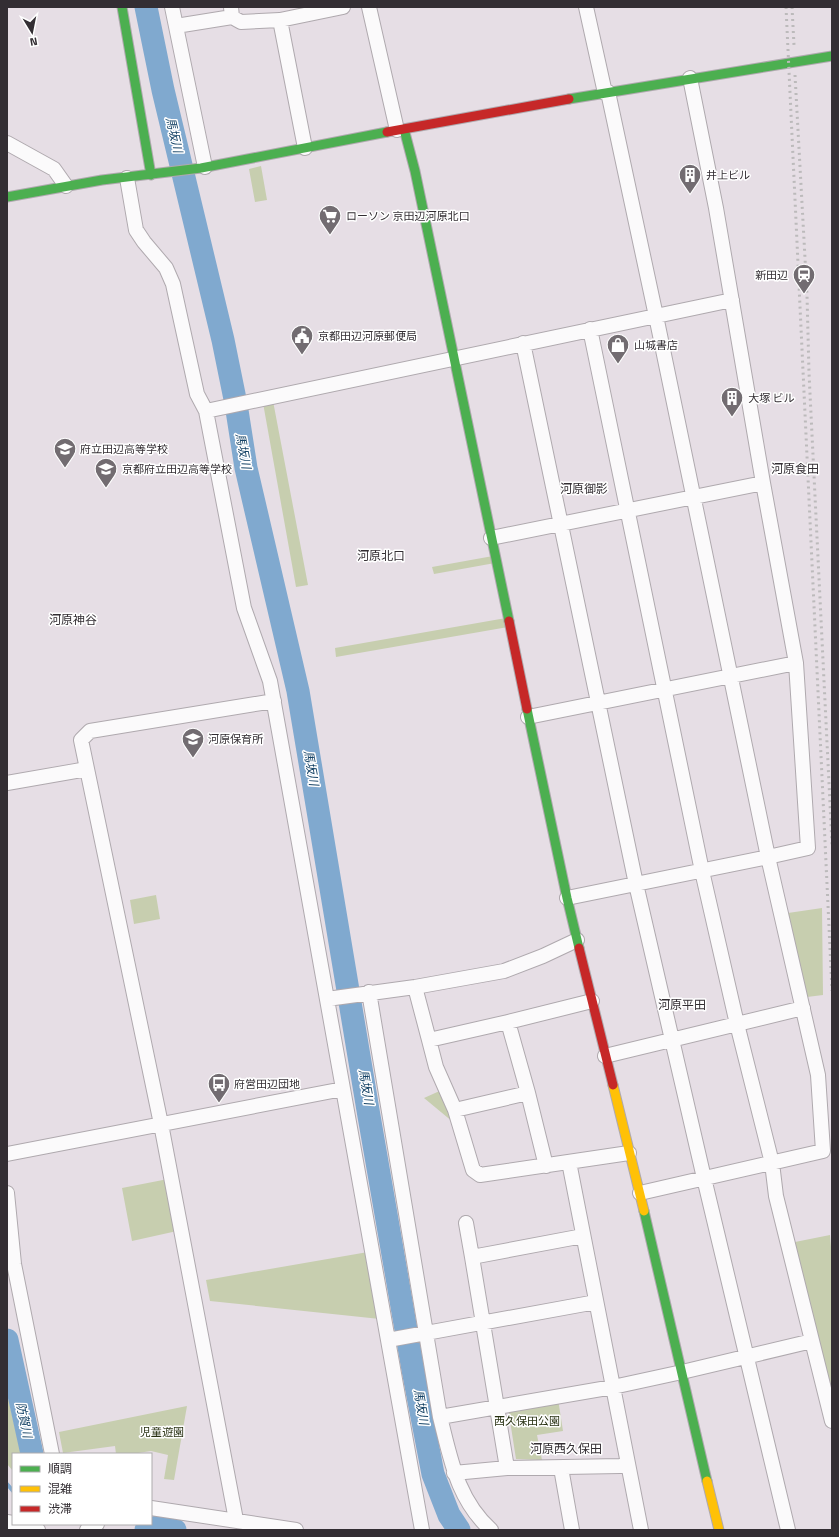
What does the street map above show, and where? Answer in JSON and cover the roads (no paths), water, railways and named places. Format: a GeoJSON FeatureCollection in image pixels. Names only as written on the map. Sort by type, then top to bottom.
{"type":"FeatureCollection","features":[{"type":"Feature","properties":{"kind":"street"},"geometry":{"type":"LineString","coordinates":[[122,7],[151,175]]}},
{"type":"Feature","properties":{"kind":"street"},"geometry":{"type":"LineString","coordinates":[[172,7],[203,167]]}},
{"type":"Feature","properties":{"kind":"street"},"geometry":{"type":"LineString","coordinates":[[176,26],[232,12],[241,22],[280,20],[343,7]]}},
{"type":"Feature","properties":{"kind":"street"},"geometry":{"type":"LineString","coordinates":[[369,7],[400,130],[415,171],[567,898],[640,1193],[719,1530]]}},
{"type":"Feature","properties":{"kind":"street"},"geometry":{"type":"LineString","coordinates":[[586,7],[607,92],[656,316],[768,857],[818,1075],[823,1151],[640,1193]]}},
{"type":"Feature","properties":{"kind":"street"},"geometry":{"type":"LineString","coordinates":[[280,20],[304,148]]}},
{"type":"Feature","properties":{"kind":"street"},"geometry":{"type":"LineString","coordinates":[[7,197],[66,186],[203,167],[607,92],[832,56]]}},
{"type":"Feature","properties":{"kind":"street"},"geometry":{"type":"LineString","coordinates":[[567,898],[808,848],[796,663],[763,483],[716,208],[690,78]]}},
{"type":"Feature","properties":{"kind":"street"},"geometry":{"type":"LineString","coordinates":[[7,143],[54,169],[66,186]]}},
{"type":"Feature","properties":{"kind":"street"},"geometry":{"type":"LineString","coordinates":[[127,178],[136,230],[166,268],[173,284],[196,394],[206,411],[244,608],[270,681],[330,998],[343,1089],[393,1339],[422,1530]]}},
{"type":"Feature","properties":{"kind":"street"},"geometry":{"type":"LineString","coordinates":[[206,411],[732,300]]}},
{"type":"Feature","properties":{"kind":"street"},"geometry":{"type":"LineString","coordinates":[[590,329],[702,871],[737,1024],[772,1163],[776,1196],[832,1421]]}},
{"type":"Feature","properties":{"kind":"street"},"geometry":{"type":"LineString","coordinates":[[523,343],[636,884],[788,1530]]}},
{"type":"Feature","properties":{"kind":"street"},"geometry":{"type":"LineString","coordinates":[[491,538],[763,483]]}},
{"type":"Feature","properties":{"kind":"street"},"geometry":{"type":"LineString","coordinates":[[528,717],[796,663]]}},
{"type":"Feature","properties":{"kind":"street"},"geometry":{"type":"LineString","coordinates":[[236,1520],[161,1124],[81,740],[90,731],[274,701]]}},
{"type":"Feature","properties":{"kind":"street"},"geometry":{"type":"LineString","coordinates":[[7,783],[87,768]]}},
{"type":"Feature","properties":{"kind":"street"},"geometry":{"type":"LineString","coordinates":[[330,998],[415,987],[504,971],[543,956],[577,940]]}},
{"type":"Feature","properties":{"kind":"street"},"geometry":{"type":"LineString","coordinates":[[415,987],[436,1067],[456,1110],[473,1170],[480,1175],[629,1153]]}},
{"type":"Feature","properties":{"kind":"street"},"geometry":{"type":"LineString","coordinates":[[364,993],[421,1334],[440,1417],[454,1473],[471,1508],[490,1530]]}},
{"type":"Feature","properties":{"kind":"street"},"geometry":{"type":"LineString","coordinates":[[428,1040],[592,1001]]}},
{"type":"Feature","properties":{"kind":"street"},"geometry":{"type":"LineString","coordinates":[[605,1056],[803,1008]]}},
{"type":"Feature","properties":{"kind":"street"},"geometry":{"type":"LineString","coordinates":[[508,1022],[528,1093],[546,1166]]}},
{"type":"Feature","properties":{"kind":"street"},"geometry":{"type":"LineString","coordinates":[[7,1154],[343,1089]]}},
{"type":"Feature","properties":{"kind":"street"},"geometry":{"type":"LineString","coordinates":[[456,1110],[528,1093]]}},
{"type":"Feature","properties":{"kind":"street"},"geometry":{"type":"LineString","coordinates":[[569,1162],[641,1530]]}},
{"type":"Feature","properties":{"kind":"street"},"geometry":{"type":"LineString","coordinates":[[7,1194],[14,1264],[52,1453]]}},
{"type":"Feature","properties":{"kind":"street"},"geometry":{"type":"LineString","coordinates":[[466,1223],[507,1468]]}},
{"type":"Feature","properties":{"kind":"street"},"geometry":{"type":"LineString","coordinates":[[472,1257],[583,1236]]}},
{"type":"Feature","properties":{"kind":"street"},"geometry":{"type":"LineString","coordinates":[[393,1339],[596,1302]]}},
{"type":"Feature","properties":{"kind":"street"},"geometry":{"type":"LineString","coordinates":[[440,1417],[613,1387],[812,1341]]}},
{"type":"Feature","properties":{"kind":"street"},"geometry":{"type":"LineString","coordinates":[[454,1473],[507,1468],[561,1468],[628,1465]]}},
{"type":"Feature","properties":{"kind":"street"},"geometry":{"type":"LineString","coordinates":[[561,1468],[572,1530]]}},
{"type":"Feature","properties":{"kind":"street"},"geometry":{"type":"LineString","coordinates":[[152,1508],[296,1530]]}},
{"type":"Feature","properties":{"kind":"street"},"geometry":{"type":"LineString","coordinates":[[22,1525],[38,1530]]}},
{"type":"Feature","properties":{"kind":"waterway","name":"馬坂川"},"geometry":{"type":"LineString","coordinates":[[146,7],[163,90],[223,340],[236,404],[246,468],[298,691],[369,1116],[413,1370],[433,1474],[449,1515],[459,1530]]}},
{"type":"Feature","properties":{"kind":"waterway","name":"防賀川"},"geometry":{"type":"LineString","coordinates":[[7,1340],[32,1453]]}},
{"type":"Feature","properties":{"kind":"waterway"},"geometry":{"type":"LineString","coordinates":[[7,1484],[12,1490]]}},
{"type":"Feature","properties":{"kind":"waterway","name":"防賀川"},"geometry":{"type":"LineString","coordinates":[[146,1530],[157,1527],[175,1530]]}},
{"type":"Feature","properties":{"kind":"railway"},"geometry":{"type":"LineString","coordinates":[[786,7],[832,991]]}},
{"type":"Feature","properties":{"kind":"railway"},"geometry":{"type":"LineString","coordinates":[[792,7],[794,45]]}},
{"type":"Feature","properties":{"kind":"railway"},"geometry":{"type":"LineString","coordinates":[[795,75],[807,295],[809,373],[832,845]]}},
{"type":"Feature","properties":{"kind":"place","name":"井上ビル"},"geometry":{"type":"Point","coordinates":[690,194]}},
{"type":"Feature","properties":{"kind":"place","name":"ローソン 京田辺河原北口"},"geometry":{"type":"Point","coordinates":[330,236]}},
{"type":"Feature","properties":{"kind":"place","name":"新田辺"},"geometry":{"type":"Point","coordinates":[804,294]}},
{"type":"Feature","properties":{"kind":"place","name":"京都田辺河原郵便局"},"geometry":{"type":"Point","coordinates":[302,356]}},
{"type":"Feature","properties":{"kind":"place","name":"山城書店"},"geometry":{"type":"Point","coordinates":[618,364]}},
{"type":"Feature","properties":{"kind":"place","name":"大塚 ビル"},"geometry":{"type":"Point","coordinates":[732,418]}},
{"type":"Feature","properties":{"kind":"place","name":"府立田辺高等学校"},"geometry":{"type":"Point","coordinates":[65,468]}},
{"type":"Feature","properties":{"kind":"place","name":"京都府立田辺高等学校"},"geometry":{"type":"Point","coordinates":[106,488]}},
{"type":"Feature","properties":{"kind":"place","name":"河原保育所"},"geometry":{"type":"Point","coordinates":[193,758]}},
{"type":"Feature","properties":{"kind":"place","name":"府営田辺団地"},"geometry":{"type":"Point","coordinates":[219,1104]}},
{"type":"Feature","properties":{"kind":"district","name":"河原食田"},"geometry":{"type":"Point","coordinates":[795,469]}},
{"type":"Feature","properties":{"kind":"district","name":"河原御影"},"geometry":{"type":"Point","coordinates":[584,489]}},
{"type":"Feature","properties":{"kind":"district","name":"河原北口"},"geometry":{"type":"Point","coordinates":[381,556]}},
{"type":"Feature","properties":{"kind":"district","name":"河原神谷"},"geometry":{"type":"Point","coordinates":[73,620]}},
{"type":"Feature","properties":{"kind":"district","name":"河原平田"},"geometry":{"type":"Point","coordinates":[682,1005]}},
{"type":"Feature","properties":{"kind":"district","name":"河原西久保田"},"geometry":{"type":"Point","coordinates":[566,1449]}},
{"type":"Feature","properties":{"kind":"park label","name":"西久保田公園"},"geometry":{"type":"Point","coordinates":[527,1421]}},
{"type":"Feature","properties":{"kind":"park label","name":"児童遊園"},"geometry":{"type":"Point","coordinates":[162,1432]}}]}
